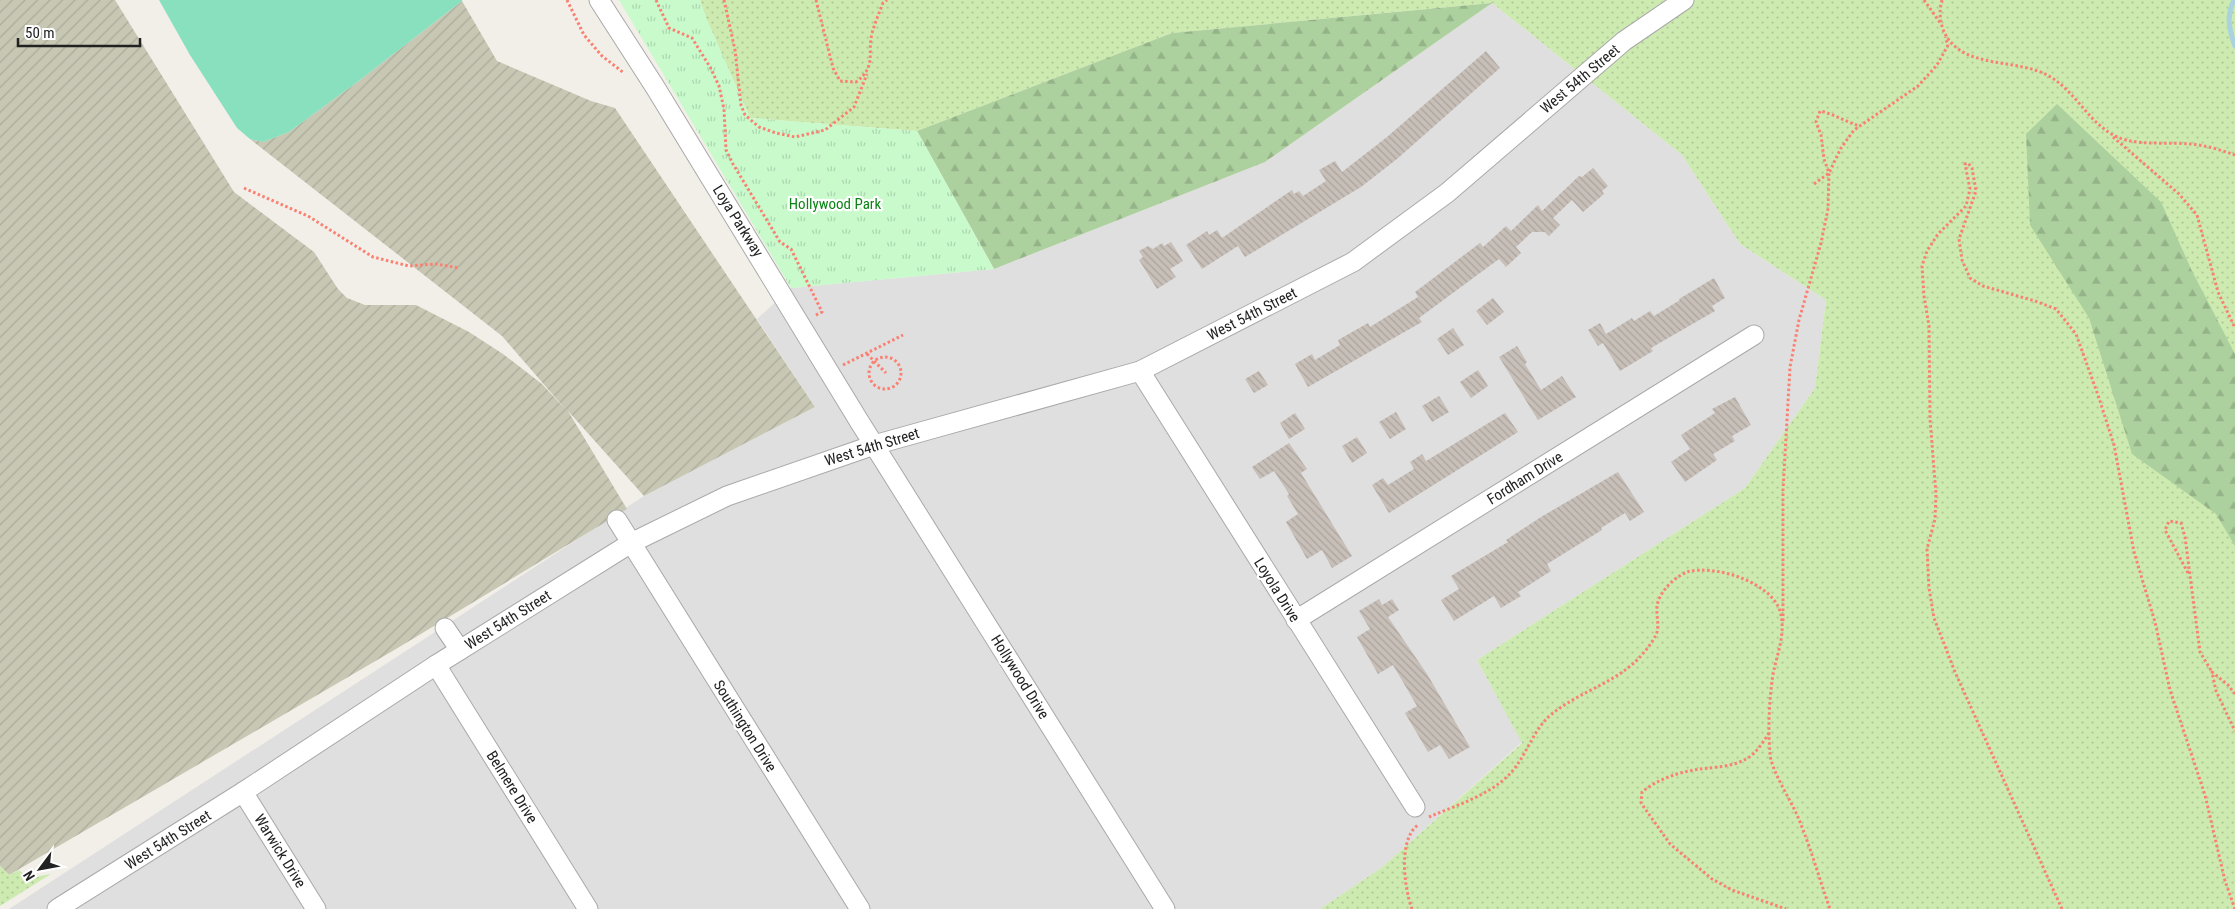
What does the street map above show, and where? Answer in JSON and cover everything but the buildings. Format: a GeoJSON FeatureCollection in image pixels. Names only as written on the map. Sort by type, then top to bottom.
{"type":"FeatureCollection","features":[{"type":"Feature","properties":{"kind":"street","name":"Loya Parkway"},"geometry":{"type":"LineString","coordinates":[[599,0],[697,155],[874,444]]}},
{"type":"Feature","properties":{"kind":"street","name":"West 54th Street"},"geometry":{"type":"LineString","coordinates":[[56,909],[243,792],[436,665],[631,543],[727,496],[874,444],[1140,372],[1353,262],[1446,193],[1624,40],[1684,0]]}},
{"type":"Feature","properties":{"kind":"street","name":"Fordham Drive"},"geometry":{"type":"LineString","coordinates":[[1296,620],[1754,335]]}},
{"type":"Feature","properties":{"kind":"street","name":"Loyola Drive"},"geometry":{"type":"LineString","coordinates":[[1140,372],[1415,807]]}},
{"type":"Feature","properties":{"kind":"street","name":"Hollywood Drive"},"geometry":{"type":"LineString","coordinates":[[874,444],[1165,909]]}},
{"type":"Feature","properties":{"kind":"street","name":"Southington Drive"},"geometry":{"type":"LineString","coordinates":[[617,520],[860,909]]}},
{"type":"Feature","properties":{"kind":"street"},"geometry":{"type":"LineString","coordinates":[[446,628],[460,650]]}},
{"type":"Feature","properties":{"kind":"street","name":"Belmere Drive"},"geometry":{"type":"LineString","coordinates":[[436,665],[588,909]]}},
{"type":"Feature","properties":{"kind":"street","name":"Warwick Drive"},"geometry":{"type":"LineString","coordinates":[[243,792],[316,909]]}},
{"type":"Feature","properties":{"kind":"path"},"geometry":{"type":"LineString","coordinates":[[567,0],[584,35],[602,56],[630,78]]}},
{"type":"Feature","properties":{"kind":"path"},"geometry":{"type":"LineString","coordinates":[[656,0],[669,28],[692,38],[710,67],[719,86],[724,109],[726,150],[732,164],[780,242],[791,249],[822,312]]}},
{"type":"Feature","properties":{"kind":"path"},"geometry":{"type":"LineString","coordinates":[[724,0],[735,50],[741,105],[745,115],[758,127],[776,134],[795,137],[825,130],[854,107],[872,56],[872,34],[883,3],[887,0]]}},
{"type":"Feature","properties":{"kind":"path"},"geometry":{"type":"LineString","coordinates":[[816,0],[833,68],[840,81],[856,82],[867,74]]}},
{"type":"Feature","properties":{"kind":"path"},"geometry":{"type":"LineString","coordinates":[[1924,0],[1941,24],[1949,40],[1958,49],[1977,58],[2010,63],[2048,75],[2072,96],[2094,121],[2180,194],[2197,215],[2218,292],[2235,328]]}},
{"type":"Feature","properties":{"kind":"path"},"geometry":{"type":"LineString","coordinates":[[1814,184],[1829,173],[1841,148],[1860,126],[1918,86],[1937,65],[1948,45],[1941,24],[1940,7],[1942,0]]}},
{"type":"Feature","properties":{"kind":"path"},"geometry":{"type":"LineString","coordinates":[[1830,909],[1797,816],[1770,756],[1770,732],[1772,681],[1784,635],[1783,490],[1790,367],[1799,320],[1822,244],[1828,209],[1829,173],[1816,122],[1820,111],[1832,113],[1844,121],[1860,126]]}},
{"type":"Feature","properties":{"kind":"path"},"geometry":{"type":"LineString","coordinates":[[2111,135],[2127,140],[2193,144],[2235,155]]}},
{"type":"Feature","properties":{"kind":"path"},"geometry":{"type":"LineString","coordinates":[[2062,909],[1955,672],[1934,618],[1929,588],[1927,549],[1934,519],[1936,494],[1930,418],[1930,336],[1922,266],[1927,250],[1938,234],[1966,206],[1970,189],[1965,164],[1968,163],[1972,168],[1976,191],[1959,239],[1962,260],[1970,278],[1983,286],[2035,300],[2056,309],[2076,334],[2099,398],[2114,445],[2134,552],[2155,622],[2170,690],[2206,795],[2225,882],[2235,909]]}},
{"type":"Feature","properties":{"kind":"path"},"geometry":{"type":"LineString","coordinates":[[244,188],[308,216],[373,257],[409,266],[436,264],[459,268]]}},
{"type":"Feature","properties":{"kind":"path"},"geometry":{"type":"LineString","coordinates":[[854,359],[903,335]]}},
{"type":"Feature","properties":{"kind":"path"},"geometry":{"type":"LineString","coordinates":[[867,354],[886,373]]}},
{"type":"Feature","properties":{"kind":"path"},"geometry":{"type":"LineString","coordinates":[[891,356],[901,366],[901,379],[892,389],[879,389],[870,379],[870,366],[875,361],[879,357],[891,356]]}},
{"type":"Feature","properties":{"kind":"path"},"geometry":{"type":"LineString","coordinates":[[2188,573],[2165,530],[2169,521],[2181,523],[2185,537],[2188,573],[2200,652],[2212,672],[2216,691],[2235,731]]}},
{"type":"Feature","properties":{"kind":"path"},"geometry":{"type":"LineString","coordinates":[[1412,909],[1407,896],[1405,870],[1406,840],[1411,830],[1424,820],[1489,790],[1505,779],[1517,766],[1538,730],[1551,714],[1571,700],[1619,675],[1633,665],[1656,634],[1657,607],[1660,594],[1672,582],[1687,572],[1713,570],[1746,579],[1768,594],[1780,610],[1784,635]]}},
{"type":"Feature","properties":{"kind":"path"},"geometry":{"type":"LineString","coordinates":[[2212,672],[2228,685],[2235,694]]}},
{"type":"Feature","properties":{"kind":"path"},"geometry":{"type":"LineString","coordinates":[[1770,732],[1761,745],[1746,759],[1724,766],[1676,775],[1654,783],[1642,792],[1642,803],[1670,844],[1712,879],[1732,890],[1786,909]]}},
{"type":"Feature","properties":{"kind":"shaded area"},"geometry":{"type":"Polygon","coordinates":[[[0,0],[115,0],[234,192],[314,252],[338,289],[347,298],[365,305],[416,305],[469,332],[503,354],[542,384],[567,411],[502,336],[250,139],[263,142],[289,132],[462,1],[497,61],[591,101],[615,108],[815,407],[644,496],[568,411],[627,509],[396,649],[9,875],[0,866],[0,0]]]}},
{"type":"Feature","properties":{"kind":"shaded area"},"geometry":{"type":"Polygon","coordinates":[[[1492,3],[1682,155],[1740,244],[1826,300],[1815,388],[1745,488],[1477,660],[1522,742],[1381,868],[1320,909],[9,909],[644,496],[815,407],[757,319],[791,288],[994,269],[1265,162],[1492,3]]]}},
{"type":"Feature","properties":{"kind":"green space"},"geometry":{"type":"Polygon","coordinates":[[[159,0],[462,1],[289,132],[263,142],[250,139],[237,128],[190,55],[159,0]]]}},
{"type":"Feature","properties":{"kind":"green space","name":"Hollywood Park"},"geometry":{"type":"Polygon","coordinates":[[[619,0],[700,0],[750,118],[917,131],[994,269],[791,288],[619,0]]]}},
{"type":"Feature","properties":{"kind":"green space"},"geometry":{"type":"Polygon","coordinates":[[[700,0],[2235,0],[2235,909],[1320,909],[1381,868],[1522,743],[1477,660],[1745,488],[1815,388],[1826,300],[1740,244],[1682,155],[1492,3],[1172,33],[917,131],[750,118],[700,0]]]}},
{"type":"Feature","properties":{"kind":"green space"},"geometry":{"type":"Polygon","coordinates":[[[1492,3],[1265,162],[994,269],[917,131],[1172,33],[1492,3]]]}},
{"type":"Feature","properties":{"kind":"green space"},"geometry":{"type":"Polygon","coordinates":[[[2057,104],[2161,202],[2192,271],[2235,354],[2235,546],[2216,514],[2132,454],[2089,318],[2030,225],[2026,134],[2057,104]]]}},
{"type":"Feature","properties":{"kind":"green space"},"geometry":{"type":"Polygon","coordinates":[[[0,866],[9,875],[19,870],[28,878],[51,874],[0,906],[0,866]]]}},
{"type":"Feature","properties":{"kind":"waterway"},"geometry":{"type":"LineString","coordinates":[[2234,0],[2229,23],[2235,46]]}}]}
